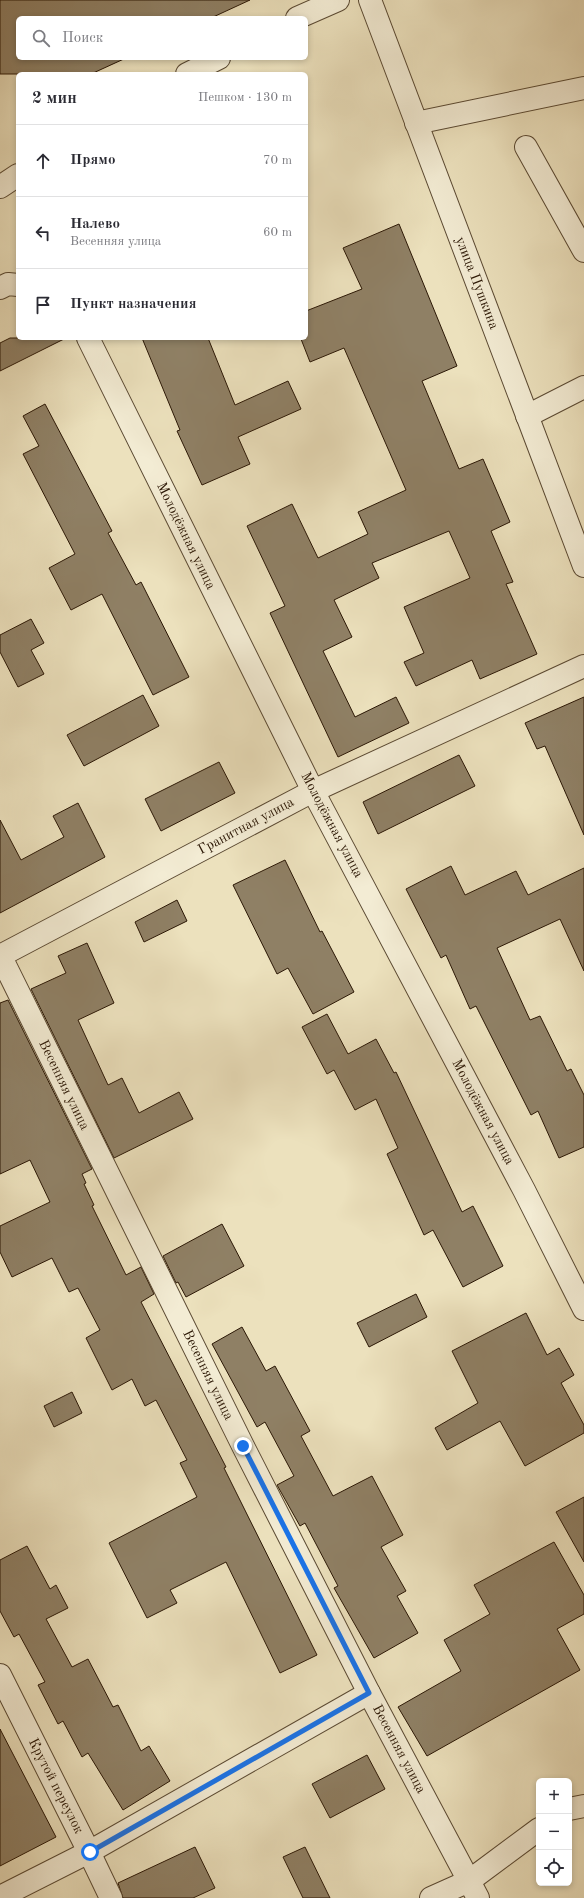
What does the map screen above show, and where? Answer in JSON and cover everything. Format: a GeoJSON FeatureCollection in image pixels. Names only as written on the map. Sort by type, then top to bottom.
{"type":"FeatureCollection","features":[{"type":"Feature","properties":{"kind":"street"},"geometry":{"type":"LineString","coordinates":[[302,16],[338,0]]}},
{"type":"Feature","properties":{"kind":"street","name":"улица Пушкина"},"geometry":{"type":"LineString","coordinates":[[370,0],[527,416],[580,542],[584,566]]}},
{"type":"Feature","properties":{"kind":"street"},"geometry":{"type":"LineString","coordinates":[[191,72],[215,60]]}},
{"type":"Feature","properties":{"kind":"street"},"geometry":{"type":"LineString","coordinates":[[416,123],[584,88]]}},
{"type":"Feature","properties":{"kind":"street"},"geometry":{"type":"LineString","coordinates":[[526,147],[584,251]]}},
{"type":"Feature","properties":{"kind":"street"},"geometry":{"type":"LineString","coordinates":[[0,187],[16,176]]}},
{"type":"Feature","properties":{"kind":"street","name":"Молодёжная улица"},"geometry":{"type":"LineString","coordinates":[[89,340],[313,791],[524,1190],[584,1309]]}},
{"type":"Feature","properties":{"kind":"street"},"geometry":{"type":"LineString","coordinates":[[527,416],[584,387]]}},
{"type":"Feature","properties":{"kind":"street","name":"Гранитная улица"},"geometry":{"type":"LineString","coordinates":[[0,955],[313,791],[584,666]]}},
{"type":"Feature","properties":{"kind":"street","name":"Весенняя улица"},"geometry":{"type":"LineString","coordinates":[[0,955],[239,1439],[369,1693],[474,1890]]}},
{"type":"Feature","properties":{"kind":"street","name":"Крутой переулок"},"geometry":{"type":"LineString","coordinates":[[0,1675],[90,1852],[111,1898]]}},
{"type":"Feature","properties":{"kind":"street"},"geometry":{"type":"LineString","coordinates":[[0,1898],[90,1852],[369,1693]]}},
{"type":"Feature","properties":{"kind":"street"},"geometry":{"type":"LineString","coordinates":[[572,1808],[584,1806]]}},
{"type":"Feature","properties":{"kind":"street"},"geometry":{"type":"LineString","coordinates":[[431,1898],[474,1890],[536,1832]]}},
{"type":"Feature","properties":{"kind":"building"},"geometry":{"type":"Polygon","coordinates":[[[0,0],[250,0],[215,16],[16,16],[16,60],[122,60],[95,72],[16,72],[16,74],[0,74],[0,0]]]}},
{"type":"Feature","properties":{"kind":"building"},"geometry":{"type":"Polygon","coordinates":[[[399,224],[457,366],[422,381],[459,469],[483,459],[510,522],[491,531],[513,582],[506,584],[537,654],[480,679],[472,660],[416,686],[404,662],[424,653],[404,607],[470,578],[449,531],[372,563],[379,578],[334,600],[352,637],[323,651],[355,717],[396,697],[409,723],[338,757],[270,613],[285,606],[247,526],[292,504],[318,558],[368,534],[358,512],[406,490],[344,348],[310,362],[301,340],[308,340],[308,310],[362,289],[343,248],[399,224]]]}},
{"type":"Feature","properties":{"kind":"building"},"geometry":{"type":"Polygon","coordinates":[[[10,338],[16,338],[16,340],[62,340],[0,371],[0,343],[10,338]]]}},
{"type":"Feature","properties":{"kind":"building"},"geometry":{"type":"Polygon","coordinates":[[[143,340],[209,340],[235,405],[288,381],[301,409],[238,437],[250,464],[202,485],[177,431],[180,430],[143,340]]]}},
{"type":"Feature","properties":{"kind":"building"},"geometry":{"type":"Polygon","coordinates":[[[45,404],[112,531],[108,533],[136,585],[141,582],[189,677],[153,695],[102,594],[71,610],[49,568],[75,554],[23,454],[39,446],[23,416],[45,404]]]}},
{"type":"Feature","properties":{"kind":"building"},"geometry":{"type":"Polygon","coordinates":[[[31,619],[44,643],[31,650],[44,674],[18,687],[0,652],[0,635],[31,619]]]}},
{"type":"Feature","properties":{"kind":"building"},"geometry":{"type":"Polygon","coordinates":[[[143,695],[159,726],[84,766],[67,735],[143,695]]]}},
{"type":"Feature","properties":{"kind":"building"},"geometry":{"type":"Polygon","coordinates":[[[584,697],[584,835],[545,746],[537,749],[525,723],[584,697]]]}},
{"type":"Feature","properties":{"kind":"building"},"geometry":{"type":"Polygon","coordinates":[[[459,755],[475,786],[378,834],[363,802],[459,755]]]}},
{"type":"Feature","properties":{"kind":"building"},"geometry":{"type":"Polygon","coordinates":[[[219,762],[235,793],[161,831],[145,799],[219,762]]]}},
{"type":"Feature","properties":{"kind":"building"},"geometry":{"type":"Polygon","coordinates":[[[78,803],[105,857],[0,913],[0,820],[21,860],[64,837],[53,816],[78,803]]]}},
{"type":"Feature","properties":{"kind":"building"},"geometry":{"type":"Polygon","coordinates":[[[285,860],[320,932],[322,931],[354,992],[313,1014],[288,968],[277,974],[233,885],[285,860]]]}},
{"type":"Feature","properties":{"kind":"building"},"geometry":{"type":"Polygon","coordinates":[[[451,866],[465,895],[516,871],[528,895],[584,868],[584,971],[560,919],[497,948],[530,1020],[540,1016],[567,1071],[571,1069],[584,1095],[584,1147],[559,1158],[538,1111],[531,1115],[476,1006],[470,1009],[446,955],[441,958],[406,889],[451,866]]]}},
{"type":"Feature","properties":{"kind":"building"},"geometry":{"type":"Polygon","coordinates":[[[177,900],[187,921],[144,942],[135,922],[177,900]]]}},
{"type":"Feature","properties":{"kind":"building"},"geometry":{"type":"Polygon","coordinates":[[[87,943],[114,1003],[78,1020],[108,1085],[122,1078],[139,1113],[179,1092],[193,1119],[114,1158],[31,989],[66,973],[58,956],[87,943]]]}},
{"type":"Feature","properties":{"kind":"building"},"geometry":{"type":"Polygon","coordinates":[[[8,1000],[92,1169],[82,1174],[86,1183],[84,1184],[94,1205],[92,1206],[126,1275],[141,1267],[154,1294],[141,1302],[226,1467],[224,1468],[317,1655],[280,1673],[226,1562],[170,1590],[177,1603],[147,1618],[109,1543],[197,1497],[180,1463],[187,1460],[156,1400],[145,1406],[132,1379],[112,1390],[86,1338],[100,1330],[78,1288],[69,1292],[52,1258],[12,1277],[0,1252],[0,1226],[50,1202],[30,1160],[0,1174],[0,1003],[8,1000]]]}},
{"type":"Feature","properties":{"kind":"building"},"geometry":{"type":"Polygon","coordinates":[[[327,1014],[348,1054],[376,1039],[394,1073],[396,1072],[462,1212],[473,1206],[503,1266],[463,1287],[433,1230],[424,1235],[387,1154],[398,1148],[376,1099],[355,1110],[334,1070],[327,1074],[302,1027],[327,1014]]]}},
{"type":"Feature","properties":{"kind":"building"},"geometry":{"type":"Polygon","coordinates":[[[222,1224],[244,1266],[186,1297],[178,1282],[176,1283],[163,1256],[222,1224]]]}},
{"type":"Feature","properties":{"kind":"building"},"geometry":{"type":"Polygon","coordinates":[[[416,1294],[427,1317],[369,1347],[357,1323],[416,1294]]]}},
{"type":"Feature","properties":{"kind":"building"},"geometry":{"type":"Polygon","coordinates":[[[526,1313],[547,1355],[559,1348],[574,1375],[561,1383],[584,1425],[584,1433],[525,1466],[500,1421],[447,1450],[435,1428],[478,1403],[452,1351],[526,1313]]]}},
{"type":"Feature","properties":{"kind":"building"},"geometry":{"type":"Polygon","coordinates":[[[242,1327],[266,1371],[275,1366],[310,1431],[301,1436],[333,1496],[372,1476],[403,1535],[381,1547],[406,1591],[397,1596],[418,1633],[374,1658],[334,1588],[338,1586],[305,1523],[300,1526],[277,1485],[294,1476],[265,1422],[257,1427],[212,1344],[242,1327]]]}},
{"type":"Feature","properties":{"kind":"building"},"geometry":{"type":"Polygon","coordinates":[[[72,1392],[82,1413],[54,1427],[44,1406],[72,1392]]]}},
{"type":"Feature","properties":{"kind":"building"},"geometry":{"type":"Polygon","coordinates":[[[584,1497],[584,1562],[556,1512],[584,1497]]]}},
{"type":"Feature","properties":{"kind":"building"},"geometry":{"type":"Polygon","coordinates":[[[554,1542],[584,1595],[584,1614],[557,1629],[580,1670],[427,1756],[398,1707],[461,1671],[444,1640],[490,1614],[474,1585],[554,1542]]]}},
{"type":"Feature","properties":{"kind":"building"},"geometry":{"type":"Polygon","coordinates":[[[27,1546],[50,1589],[56,1585],[68,1608],[46,1619],[72,1667],[88,1659],[113,1707],[118,1705],[141,1751],[149,1746],[170,1781],[123,1810],[88,1753],[82,1757],[63,1721],[58,1724],[38,1685],[45,1682],[19,1634],[14,1637],[0,1611],[0,1560],[27,1546]]]}},
{"type":"Feature","properties":{"kind":"building"},"geometry":{"type":"Polygon","coordinates":[[[0,1729],[56,1837],[0,1866],[0,1729]]]}},
{"type":"Feature","properties":{"kind":"building"},"geometry":{"type":"Polygon","coordinates":[[[367,1755],[385,1789],[330,1818],[312,1784],[367,1755]]]}},
{"type":"Feature","properties":{"kind":"building"},"geometry":{"type":"Polygon","coordinates":[[[195,1847],[215,1888],[193,1898],[123,1898],[118,1883],[195,1847]]]}},
{"type":"Feature","properties":{"kind":"building"},"geometry":{"type":"Polygon","coordinates":[[[305,1847],[330,1898],[303,1898],[283,1857],[305,1847]]]}},
{"type":"Feature","properties":{"kind":"route"},"geometry":{"type":"LineString","coordinates":[[90,1852],[369,1693],[243,1446]]}}]}
